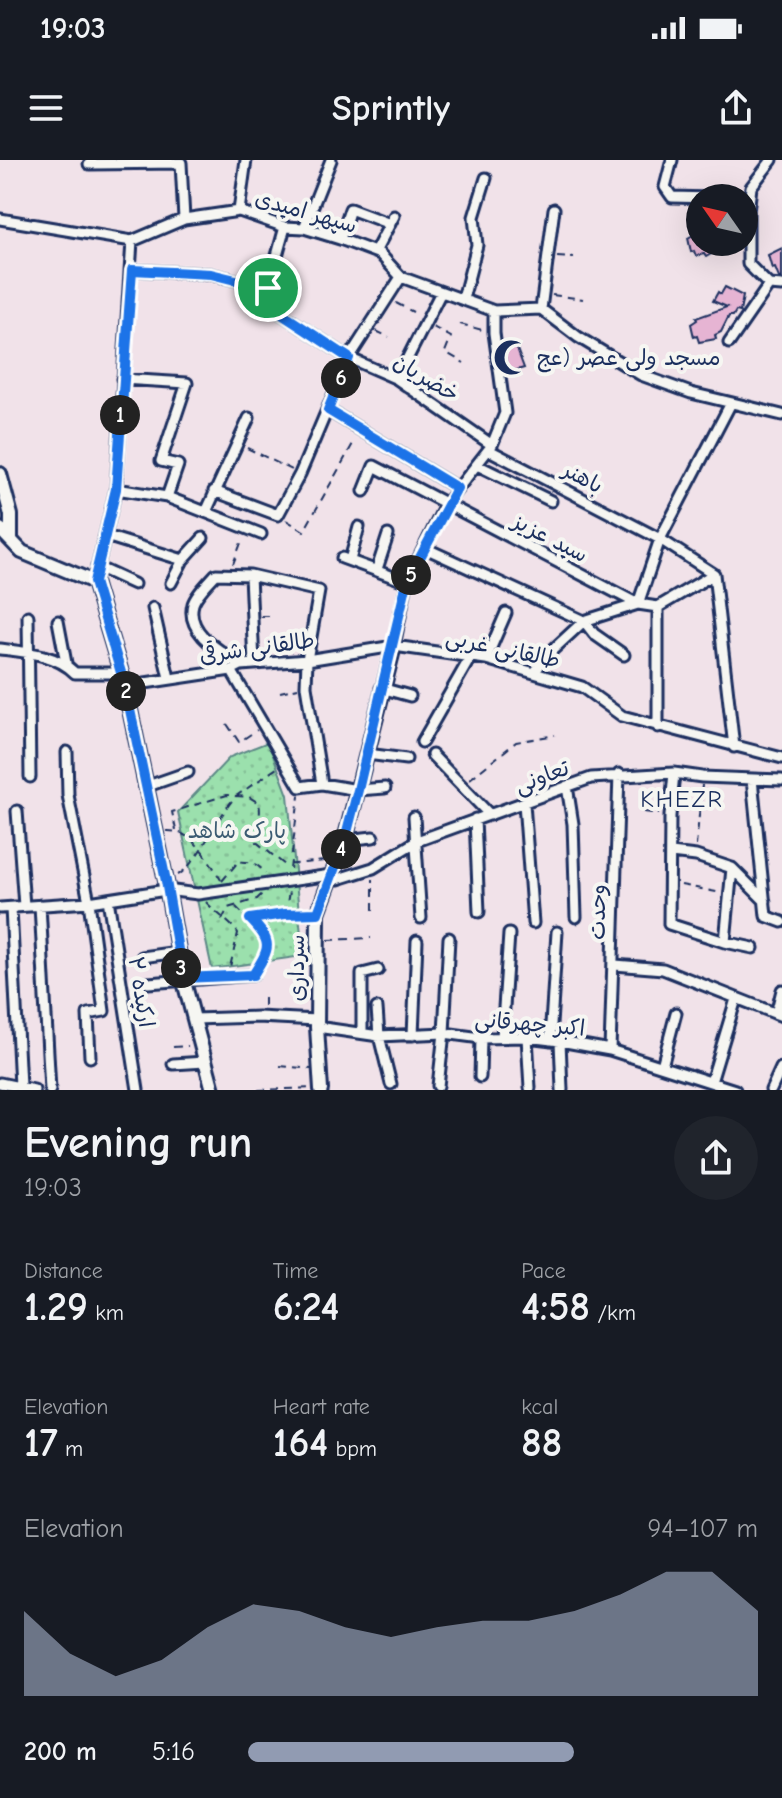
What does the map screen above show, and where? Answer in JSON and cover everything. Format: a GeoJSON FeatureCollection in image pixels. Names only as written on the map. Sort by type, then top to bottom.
{"type":"FeatureCollection","features":[{"type":"Feature","properties":{"kind":"main road"},"geometry":{"type":"LineString","coordinates":[[0,474],[11,515],[5,540]]}},
{"type":"Feature","properties":{"kind":"main road"},"geometry":{"type":"LineString","coordinates":[[0,529],[5,540],[22,552],[94,582],[125,686],[183,978],[213,1090]]}},
{"type":"Feature","properties":{"kind":"main road","name":"سرداری"},"geometry":{"type":"LineString","coordinates":[[321,1089],[317,1024],[318,913],[345,840],[394,646]]}},
{"type":"Feature","properties":{"kind":"street"},"geometry":{"type":"LineString","coordinates":[[239,211],[246,160]]}},
{"type":"Feature","properties":{"kind":"street"},"geometry":{"type":"LineString","coordinates":[[304,228],[331,160]]}},
{"type":"Feature","properties":{"kind":"street"},"geometry":{"type":"LineString","coordinates":[[672,160],[665,187],[672,197],[686,197]]}},
{"type":"Feature","properties":{"kind":"street"},"geometry":{"type":"LineString","coordinates":[[753,184],[772,160]]}},
{"type":"Feature","properties":{"kind":"street"},"geometry":{"type":"LineString","coordinates":[[89,164],[181,163],[184,219]]}},
{"type":"Feature","properties":{"kind":"street"},"geometry":{"type":"LineString","coordinates":[[463,299],[472,274],[477,245],[474,217],[486,178]]}},
{"type":"Feature","properties":{"kind":"street"},"geometry":{"type":"LineString","coordinates":[[340,239],[350,209],[392,220],[375,252]]}},
{"type":"Feature","properties":{"kind":"street"},"geometry":{"type":"LineString","coordinates":[[541,309],[554,209]]}},
{"type":"Feature","properties":{"kind":"street","name":"سپهر امیدی"},"geometry":{"type":"LineString","coordinates":[[132,241],[184,219],[239,211],[285,227],[304,228],[375,252],[401,277],[494,311]]}},
{"type":"Feature","properties":{"kind":"street"},"geometry":{"type":"LineString","coordinates":[[0,219],[132,241],[116,489],[94,582]]}},
{"type":"Feature","properties":{"kind":"street"},"geometry":{"type":"LineString","coordinates":[[132,270],[211,274],[268,288],[285,227]]}},
{"type":"Feature","properties":{"kind":"street"},"geometry":{"type":"LineString","coordinates":[[748,256],[748,264],[769,285],[782,286]]}},
{"type":"Feature","properties":{"kind":"street"},"geometry":{"type":"LineString","coordinates":[[214,491],[278,515],[300,474],[349,358],[401,277]]}},
{"type":"Feature","properties":{"kind":"street"},"geometry":{"type":"LineString","coordinates":[[729,343],[769,285]]}},
{"type":"Feature","properties":{"kind":"street","name":"خضریان"},"geometry":{"type":"LineString","coordinates":[[268,288],[274,309],[349,358],[397,379],[429,403],[446,411],[490,447]]}},
{"type":"Feature","properties":{"kind":"street"},"geometry":{"type":"LineString","coordinates":[[397,379],[441,292]]}},
{"type":"Feature","properties":{"kind":"street"},"geometry":{"type":"LineString","coordinates":[[494,311],[541,309],[578,337],[641,375],[691,393],[782,415]]}},
{"type":"Feature","properties":{"kind":"street","name":"سرداری"},"geometry":{"type":"LineString","coordinates":[[394,646],[407,582],[445,505],[490,447],[505,413],[494,311]]}},
{"type":"Feature","properties":{"kind":"street"},"geometry":{"type":"LineString","coordinates":[[122,379],[187,383],[161,461],[178,465],[167,497]]}},
{"type":"Feature","properties":{"kind":"street"},"geometry":{"type":"LineString","coordinates":[[638,604],[660,539],[731,403]]}},
{"type":"Feature","properties":{"kind":"street"},"geometry":{"type":"LineString","coordinates":[[328,410],[457,488]]}},
{"type":"Feature","properties":{"kind":"street"},"geometry":{"type":"LineString","coordinates":[[206,512],[249,418]]}},
{"type":"Feature","properties":{"kind":"street","name":"باهنر"},"geometry":{"type":"LineString","coordinates":[[490,447],[660,539],[714,574]]}},
{"type":"Feature","properties":{"kind":"street"},"geometry":{"type":"LineString","coordinates":[[477,465],[551,501]]}},
{"type":"Feature","properties":{"kind":"street","name":"سید عزیز"},"geometry":{"type":"LineString","coordinates":[[364,491],[374,466],[638,604]]}},
{"type":"Feature","properties":{"kind":"street"},"geometry":{"type":"LineString","coordinates":[[116,489],[167,497],[261,534]]}},
{"type":"Feature","properties":{"kind":"street"},"geometry":{"type":"LineString","coordinates":[[359,527],[346,559],[407,582]]}},
{"type":"Feature","properties":{"kind":"street"},"geometry":{"type":"LineString","coordinates":[[377,569],[388,535]]}},
{"type":"Feature","properties":{"kind":"street"},"geometry":{"type":"LineString","coordinates":[[106,536],[183,560]]}},
{"type":"Feature","properties":{"kind":"street"},"geometry":{"type":"LineString","coordinates":[[171,583],[183,560],[203,538]]}},
{"type":"Feature","properties":{"kind":"street"},"geometry":{"type":"LineString","coordinates":[[425,548],[584,621],[594,634],[624,655]]}},
{"type":"Feature","properties":{"kind":"street"},"geometry":{"type":"LineString","coordinates":[[97,567],[134,584]]}},
{"type":"Feature","properties":{"kind":"street"},"geometry":{"type":"LineString","coordinates":[[241,665],[201,637],[193,614],[193,603],[216,574],[250,575],[319,591],[307,660],[306,686],[322,784]]}},
{"type":"Feature","properties":{"kind":"street"},"geometry":{"type":"LineString","coordinates":[[535,672],[546,656],[584,621],[638,604],[658,607],[714,574],[734,747]]}},
{"type":"Feature","properties":{"kind":"street"},"geometry":{"type":"LineString","coordinates":[[250,575],[254,664]]}},
{"type":"Feature","properties":{"kind":"street"},"geometry":{"type":"LineString","coordinates":[[658,607],[658,727]]}},
{"type":"Feature","properties":{"kind":"street"},"geometry":{"type":"LineString","coordinates":[[153,608],[169,678]]}},
{"type":"Feature","properties":{"kind":"street"},"geometry":{"type":"LineString","coordinates":[[486,659],[506,613]]}},
{"type":"Feature","properties":{"kind":"street"},"geometry":{"type":"LineString","coordinates":[[28,616],[30,777]]}},
{"type":"Feature","properties":{"kind":"street"},"geometry":{"type":"LineString","coordinates":[[58,621],[66,663],[75,673],[119,673]]}},
{"type":"Feature","properties":{"kind":"street","name":"طالقانی شرقی"},"geometry":{"type":"LineString","coordinates":[[125,686],[231,670],[241,665],[307,660],[394,646]]}},
{"type":"Feature","properties":{"kind":"street","name":"طالقانی غربی"},"geometry":{"type":"LineString","coordinates":[[394,646],[486,659],[535,672],[582,687],[622,716],[782,758]]}},
{"type":"Feature","properties":{"kind":"street"},"geometry":{"type":"LineString","coordinates":[[0,649],[66,663]]}},
{"type":"Feature","properties":{"kind":"street"},"geometry":{"type":"LineString","coordinates":[[422,742],[470,658]]}},
{"type":"Feature","properties":{"kind":"street"},"geometry":{"type":"LineString","coordinates":[[231,670],[300,787],[322,784],[358,790],[385,788]]}},
{"type":"Feature","properties":{"kind":"street"},"geometry":{"type":"LineString","coordinates":[[381,688],[410,696]]}},
{"type":"Feature","properties":{"kind":"street"},"geometry":{"type":"LineString","coordinates":[[67,752],[68,795],[89,902],[104,1011],[88,1014],[90,1057]]}},
{"type":"Feature","properties":{"kind":"street"},"geometry":{"type":"LineString","coordinates":[[367,754],[406,759]]}},
{"type":"Feature","properties":{"kind":"street"},"geometry":{"type":"LineString","coordinates":[[432,755],[490,815]]}},
{"type":"Feature","properties":{"kind":"street"},"geometry":{"type":"LineString","coordinates":[[145,787],[188,772]]}},
{"type":"Feature","properties":{"kind":"street"},"geometry":{"type":"LineString","coordinates":[[674,773],[670,816],[669,924],[753,948]]}},
{"type":"Feature","properties":{"kind":"street","name":"تعاونی"},"geometry":{"type":"LineString","coordinates":[[0,908],[89,902],[166,885],[198,894],[331,875],[338,879],[373,868],[417,841],[591,778],[674,773],[782,780]]}},
{"type":"Feature","properties":{"kind":"street","name":"وحدت"},"geometry":{"type":"LineString","coordinates":[[610,1050],[619,774]]}},
{"type":"Feature","properties":{"kind":"street"},"geometry":{"type":"LineString","coordinates":[[752,779],[766,916],[782,922]]}},
{"type":"Feature","properties":{"kind":"street"},"geometry":{"type":"LineString","coordinates":[[567,786],[573,824],[576,917]]}},
{"type":"Feature","properties":{"kind":"street"},"geometry":{"type":"LineString","coordinates":[[524,803],[533,923]]}},
{"type":"Feature","properties":{"kind":"street"},"geometry":{"type":"LineString","coordinates":[[17,811],[24,906]]}},
{"type":"Feature","properties":{"kind":"street"},"geometry":{"type":"LineString","coordinates":[[414,817],[421,918]]}},
{"type":"Feature","properties":{"kind":"street"},"geometry":{"type":"LineString","coordinates":[[475,819],[479,912]]}},
{"type":"Feature","properties":{"kind":"street"},"geometry":{"type":"LineString","coordinates":[[345,840],[373,837]]}},
{"type":"Feature","properties":{"kind":"street"},"geometry":{"type":"LineString","coordinates":[[671,853],[696,856],[732,868],[765,901]]}},
{"type":"Feature","properties":{"kind":"street"},"geometry":{"type":"LineString","coordinates":[[725,942],[732,868]]}},
{"type":"Feature","properties":{"kind":"street","name":"ارکیده ۲"},"geometry":{"type":"LineString","coordinates":[[108,899],[138,1090]]}},
{"type":"Feature","properties":{"kind":"street"},"geometry":{"type":"LineString","coordinates":[[40,905],[50,1090]]}},
{"type":"Feature","properties":{"kind":"street"},"geometry":{"type":"LineString","coordinates":[[11,908],[20,1086]]}},
{"type":"Feature","properties":{"kind":"street"},"geometry":{"type":"LineString","coordinates":[[557,932],[555,1041],[562,1090]]}},
{"type":"Feature","properties":{"kind":"street"},"geometry":{"type":"LineString","coordinates":[[502,1037],[509,934]]}},
{"type":"Feature","properties":{"kind":"street"},"geometry":{"type":"LineString","coordinates":[[438,1086],[449,938]]}},
{"type":"Feature","properties":{"kind":"street"},"geometry":{"type":"LineString","coordinates":[[413,1035],[417,941]]}},
{"type":"Feature","properties":{"kind":"street"},"geometry":{"type":"LineString","coordinates":[[142,957],[178,952]]}},
{"type":"Feature","properties":{"kind":"street"},"geometry":{"type":"LineString","coordinates":[[615,965],[663,969],[779,1015],[782,990]]}},
{"type":"Feature","properties":{"kind":"street"},"geometry":{"type":"LineString","coordinates":[[362,1032],[362,974],[378,970]]}},
{"type":"Feature","properties":{"kind":"street"},"geometry":{"type":"LineString","coordinates":[[148,983],[253,975]]}},
{"type":"Feature","properties":{"kind":"street"},"geometry":{"type":"LineString","coordinates":[[711,1082],[736,999]]}},
{"type":"Feature","properties":{"kind":"street"},"geometry":{"type":"LineString","coordinates":[[377,1008],[379,1036],[391,1084]]}},
{"type":"Feature","properties":{"kind":"street"},"geometry":{"type":"LineString","coordinates":[[662,1066],[676,1013]]}},
{"type":"Feature","properties":{"kind":"street","name":"اکبر چهرقانی"},"geometry":{"type":"LineString","coordinates":[[194,1019],[264,1017],[379,1036],[444,1033],[481,1038],[527,1037],[610,1050],[735,1090]]}},
{"type":"Feature","properties":{"kind":"street"},"geometry":{"type":"LineString","coordinates":[[527,1037],[530,1088]]}},
{"type":"Feature","properties":{"kind":"street"},"geometry":{"type":"LineString","coordinates":[[480,1077],[481,1038]]}},
{"type":"Feature","properties":{"kind":"street"},"geometry":{"type":"LineString","coordinates":[[173,1064],[205,1062]]}},
{"type":"Feature","properties":{"kind":"street"},"geometry":{"type":"LineString","coordinates":[[771,1090],[781,1068]]}},
{"type":"Feature","properties":{"kind":"street"},"geometry":{"type":"LineString","coordinates":[[6,1086],[34,1090]]}},
{"type":"Feature","properties":{"kind":"path"},"geometry":{"type":"LineString","coordinates":[[548,256],[574,258]]}},
{"type":"Feature","properties":{"kind":"path"},"geometry":{"type":"LineString","coordinates":[[543,294],[583,299]]}},
{"type":"Feature","properties":{"kind":"path"},"geometry":{"type":"LineString","coordinates":[[387,298],[413,312]]}},
{"type":"Feature","properties":{"kind":"path"},"geometry":{"type":"LineString","coordinates":[[425,323],[451,337],[445,352],[464,363]]}},
{"type":"Feature","properties":{"kind":"path"},"geometry":{"type":"LineString","coordinates":[[460,324],[494,333]]}},
{"type":"Feature","properties":{"kind":"path"},"geometry":{"type":"LineString","coordinates":[[370,328],[389,337]]}},
{"type":"Feature","properties":{"kind":"path"},"geometry":{"type":"LineString","coordinates":[[429,403],[446,378]]}},
{"type":"Feature","properties":{"kind":"path"},"geometry":{"type":"LineString","coordinates":[[278,515],[304,531],[354,442]]}},
{"type":"Feature","properties":{"kind":"path"},"geometry":{"type":"LineString","coordinates":[[238,443],[300,474]]}},
{"type":"Feature","properties":{"kind":"path"},"geometry":{"type":"LineString","coordinates":[[229,572],[241,543]]}},
{"type":"Feature","properties":{"kind":"path"},"geometry":{"type":"LineString","coordinates":[[280,692],[306,686]]}},
{"type":"Feature","properties":{"kind":"path"},"geometry":{"type":"LineString","coordinates":[[227,724],[239,742],[264,725]]}},
{"type":"Feature","properties":{"kind":"path"},"geometry":{"type":"LineString","coordinates":[[463,786],[516,742],[555,735]]}},
{"type":"Feature","properties":{"kind":"path"},"geometry":{"type":"LineString","coordinates":[[166,885],[186,871],[236,796],[285,763]]}},
{"type":"Feature","properties":{"kind":"path"},"geometry":{"type":"LineString","coordinates":[[696,856],[702,777]]}},
{"type":"Feature","properties":{"kind":"path"},"geometry":{"type":"LineString","coordinates":[[285,914],[300,787]]}},
{"type":"Feature","properties":{"kind":"path"},"geometry":{"type":"LineString","coordinates":[[176,830],[172,812],[227,795],[249,797],[259,803],[261,812],[249,836],[285,865],[337,860]]}},
{"type":"Feature","properties":{"kind":"path"},"geometry":{"type":"LineString","coordinates":[[644,812],[670,816]]}},
{"type":"Feature","properties":{"kind":"path"},"geometry":{"type":"LineString","coordinates":[[155,832],[176,830],[201,847],[222,881]]}},
{"type":"Feature","properties":{"kind":"path"},"geometry":{"type":"LineString","coordinates":[[373,868],[373,910]]}},
{"type":"Feature","properties":{"kind":"path"},"geometry":{"type":"LineString","coordinates":[[670,883],[730,894]]}},
{"type":"Feature","properties":{"kind":"path"},"geometry":{"type":"LineString","coordinates":[[198,894],[238,933],[227,976]]}},
{"type":"Feature","properties":{"kind":"path"},"geometry":{"type":"LineString","coordinates":[[235,906],[267,938],[268,949],[253,975]]}},
{"type":"Feature","properties":{"kind":"path"},"geometry":{"type":"LineString","coordinates":[[250,919],[318,913]]}},
{"type":"Feature","properties":{"kind":"path"},"geometry":{"type":"LineString","coordinates":[[316,941],[371,938]]}},
{"type":"Feature","properties":{"kind":"path"},"geometry":{"type":"LineString","coordinates":[[264,995],[264,1017]]}},
{"type":"Feature","properties":{"kind":"path"},"geometry":{"type":"LineString","coordinates":[[173,1047],[201,1045]]}},
{"type":"Feature","properties":{"kind":"path"},"geometry":{"type":"LineString","coordinates":[[280,1066],[320,1070]]}},
{"type":"Feature","properties":{"kind":"path"},"geometry":{"type":"LineString","coordinates":[[258,1090],[321,1089]]}},
{"type":"Feature","properties":{"kind":"green space","name":"پارک شاهد"},"geometry":{"type":"Polygon","coordinates":[[[268,742],[288,795],[303,956],[212,969],[178,812],[230,757],[268,742]]]}},
{"type":"Feature","properties":{"kind":"building"},"geometry":{"type":"Polygon","coordinates":[[[782,248],[782,278],[779,278],[775,268],[772,269],[768,255],[782,248]]]}},
{"type":"Feature","properties":{"kind":"building"},"geometry":{"type":"Polygon","coordinates":[[[725,287],[743,296],[740,312],[729,316],[721,332],[715,335],[716,339],[699,342],[697,336],[694,337],[691,324],[696,318],[727,307],[713,301],[725,287]]]}},
{"type":"Feature","properties":{"kind":"building","name":"مسجد ولی عصر (عج"},"geometry":{"type":"Polygon","coordinates":[[[515,344],[524,368],[507,373],[504,348],[515,344]]]}},
{"type":"Feature","properties":{"kind":"place","name":"مسجد ولی عصر (عج"},"geometry":{"type":"Point","coordinates":[511,358]}},
{"type":"Feature","properties":{"kind":"district","name":"KHEZR"},"geometry":{"type":"Point","coordinates":[682,799]}},
{"type":"Feature","properties":{"kind":"route"},"geometry":{"type":"LineString","coordinates":[[132,270],[211,274],[268,288],[274,309],[349,358],[328,410],[457,488],[445,505],[407,582],[345,840],[318,913],[250,919],[267,938],[268,949],[253,975],[183,978],[125,686],[94,582],[116,489],[132,270]]}}]}
